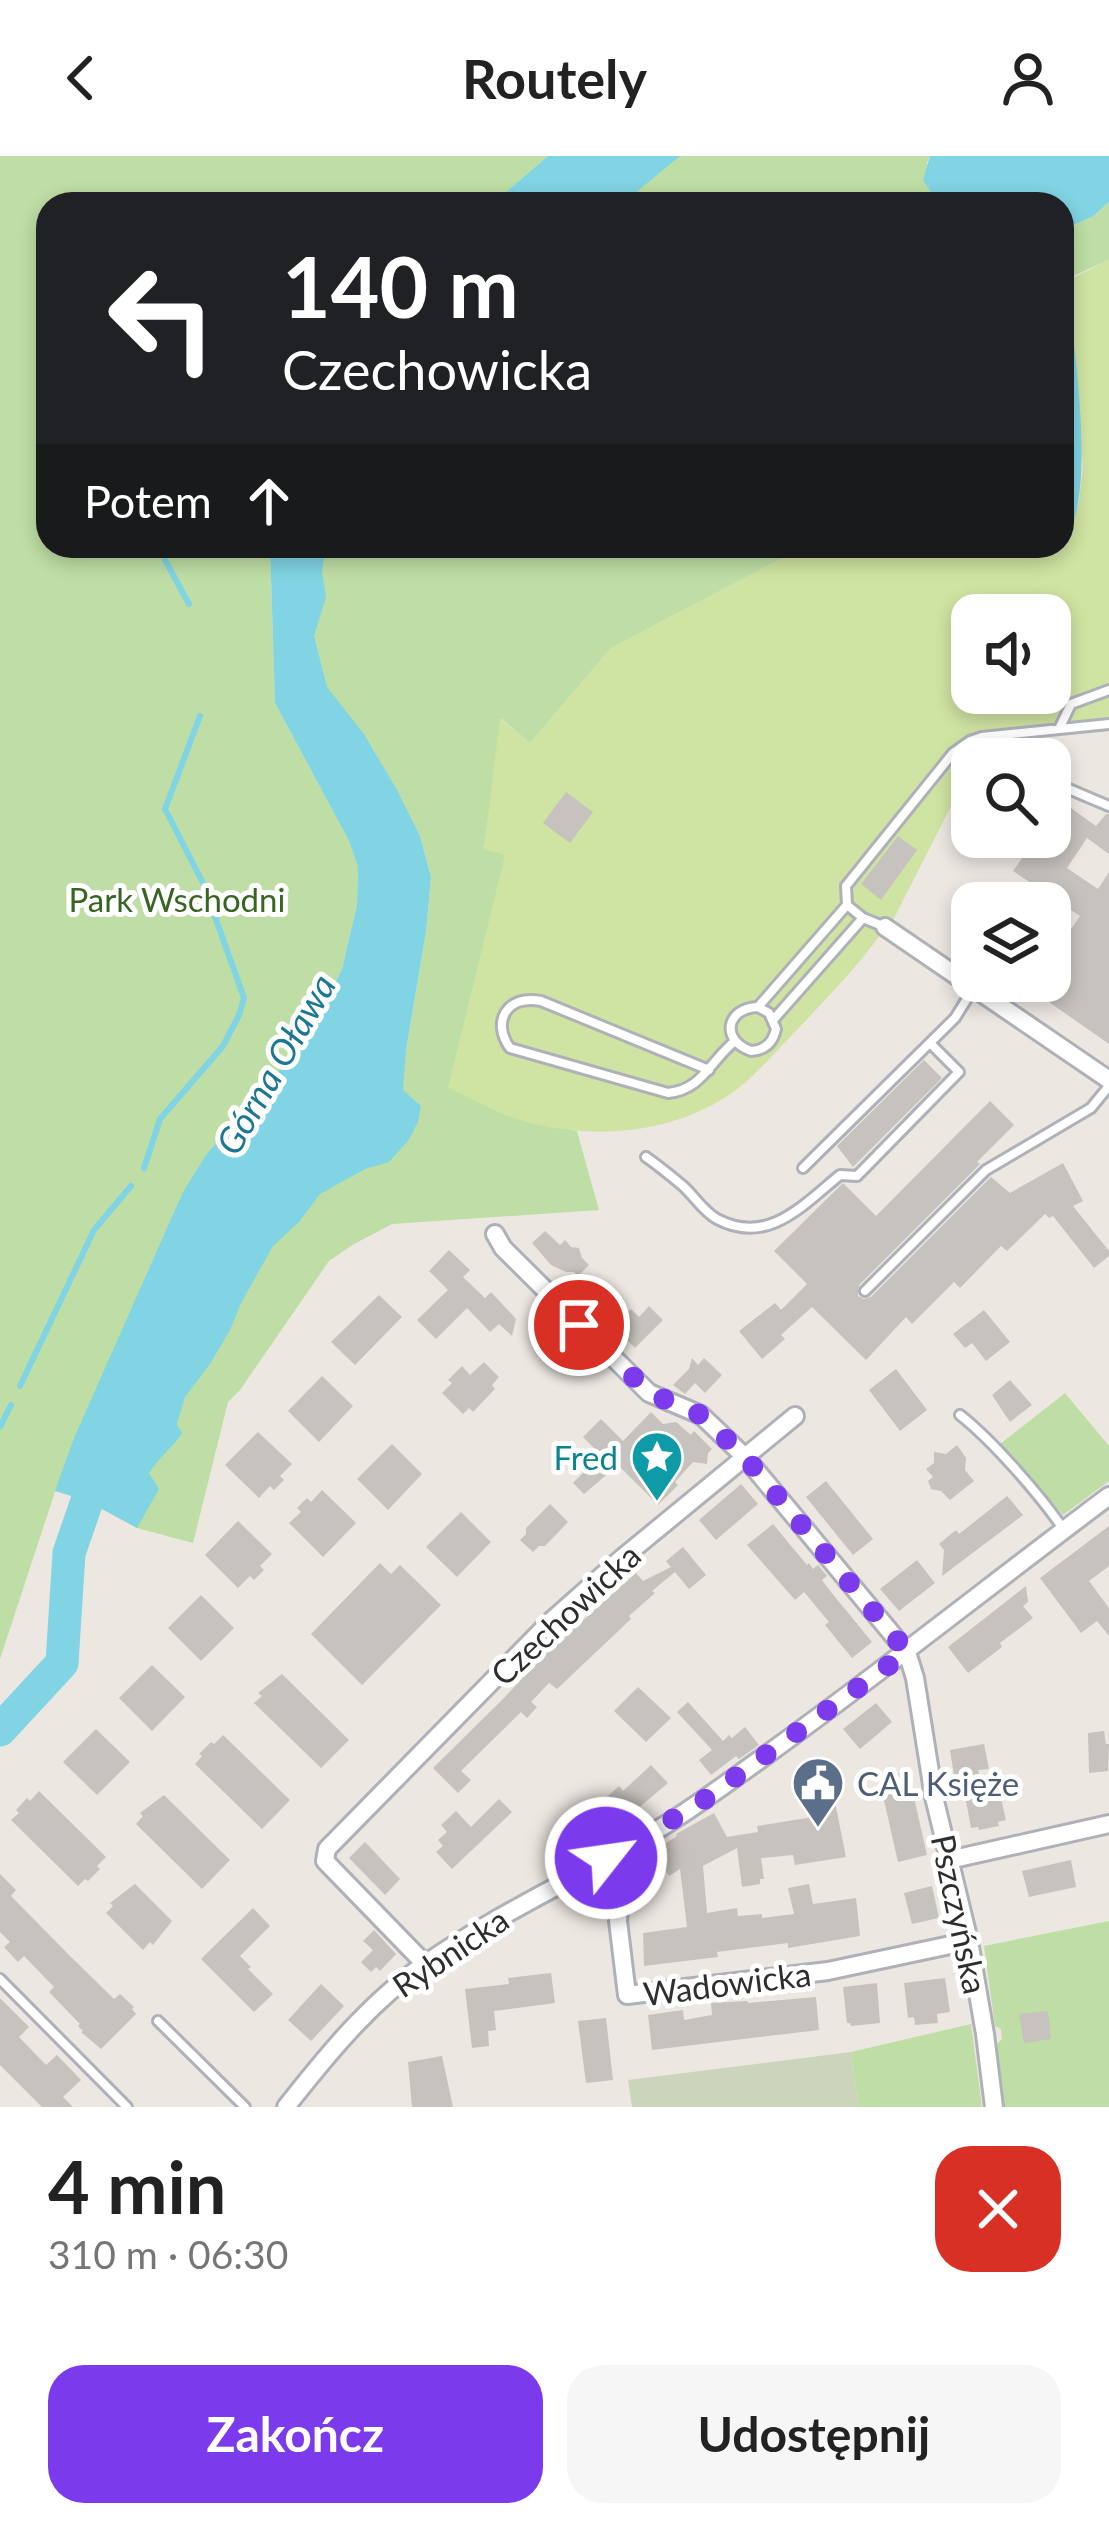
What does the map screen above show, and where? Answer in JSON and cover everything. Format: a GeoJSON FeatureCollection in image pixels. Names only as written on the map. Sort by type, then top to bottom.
{"type":"FeatureCollection","features":[{"type":"Feature","properties":{"kind":"street"},"geometry":{"type":"LineString","coordinates":[[886,928],[951,972]]}},
{"type":"Feature","properties":{"kind":"street"},"geometry":{"type":"LineString","coordinates":[[994,1002],[1109,1083]]}},
{"type":"Feature","properties":{"kind":"street"},"geometry":{"type":"LineString","coordinates":[[496,1234],[503,1248],[650,1393],[701,1415],[745,1457],[907,1652]]}},
{"type":"Feature","properties":{"kind":"street"},"geometry":{"type":"LineString","coordinates":[[745,1457],[795,1416]]}},
{"type":"Feature","properties":{"kind":"street","name":"Czechowicka"},"geometry":{"type":"LineString","coordinates":[[425,1964],[325,1861],[327,1849],[550,1622],[745,1457]]}},
{"type":"Feature","properties":{"kind":"street","name":"Rybnicka"},"geometry":{"type":"LineString","coordinates":[[286,2107],[369,2011],[425,1964],[445,1957],[489,1921],[697,1805],[907,1652],[1109,1496]]}},
{"type":"Feature","properties":{"kind":"street","name":"Pszczyńska"},"geometry":{"type":"LineString","coordinates":[[907,1652],[968,1941],[994,2107]]}},
{"type":"Feature","properties":{"kind":"street"},"geometry":{"type":"LineString","coordinates":[[949,1860],[1109,1824]]}},
{"type":"Feature","properties":{"kind":"street","name":"Wadowicka"},"geometry":{"type":"LineString","coordinates":[[618,1851],[622,1867],[618,1922],[627,1995],[828,1971],[968,1941]]}},
{"type":"Feature","properties":{"kind":"lane"},"geometry":{"type":"LineString","coordinates":[[1058,730],[1071,704],[1109,690]]}},
{"type":"Feature","properties":{"kind":"lane"},"geometry":{"type":"LineString","coordinates":[[758,1006],[847,905],[846,886],[959,748],[982,737],[1109,724]]}},
{"type":"Feature","properties":{"kind":"lane"},"geometry":{"type":"LineString","coordinates":[[1071,790],[1109,806]]}},
{"type":"Feature","properties":{"kind":"lane"},"geometry":{"type":"LineString","coordinates":[[847,905],[886,928]]}},
{"type":"Feature","properties":{"kind":"lane"},"geometry":{"type":"LineString","coordinates":[[774,1019],[863,918]]}},
{"type":"Feature","properties":{"kind":"lane"},"geometry":{"type":"LineString","coordinates":[[710,1070],[528,998],[513,1003],[502,1022],[501,1034],[510,1048],[653,1091],[680,1092],[695,1085],[710,1070],[735,1041]]}},
{"type":"Feature","properties":{"kind":"lane"},"geometry":{"type":"LineString","coordinates":[[803,1168],[955,1018],[965,1002]]}},
{"type":"Feature","properties":{"kind":"lane"},"geometry":{"type":"LineString","coordinates":[[758,1006],[774,1019],[774,1036],[763,1049],[746,1050],[735,1041],[731,1026],[745,1008],[758,1006]]}},
{"type":"Feature","properties":{"kind":"lane"},"geometry":{"type":"LineString","coordinates":[[646,1157],[716,1218],[765,1228],[792,1215],[840,1175],[857,1176],[959,1072],[930,1042]]}},
{"type":"Feature","properties":{"kind":"lane"},"geometry":{"type":"LineString","coordinates":[[866,1291],[986,1170],[1090,1108],[1109,1083]]}},
{"type":"Feature","properties":{"kind":"lane"},"geometry":{"type":"LineString","coordinates":[[960,1415],[1064,1530]]}},
{"type":"Feature","properties":{"kind":"lane"},"geometry":{"type":"LineString","coordinates":[[0,1979],[127,2107]]}},
{"type":"Feature","properties":{"kind":"lane"},"geometry":{"type":"LineString","coordinates":[[158,2021],[245,2107]]}},
{"type":"Feature","properties":{"kind":"green space","name":"Park Wschodni"},"geometry":{"type":"Polygon","coordinates":[[[0,156],[548,156],[506,192],[36,192],[36,558],[270,558],[275,703],[349,841],[358,867],[357,905],[342,969],[55,1492],[0,1659],[0,156]]]}},
{"type":"Feature","properties":{"kind":"green space"},"geometry":{"type":"Polygon","coordinates":[[[577,156],[930,156],[933,192],[534,192],[577,156]]]}},
{"type":"Feature","properties":{"kind":"green space"},"geometry":{"type":"Polygon","coordinates":[[[1109,202],[1109,260],[1074,276],[1074,225],[1109,202]]]}},
{"type":"Feature","properties":{"kind":"green space"},"geometry":{"type":"Polygon","coordinates":[[[1109,260],[1109,731],[951,738],[951,806],[892,922],[767,1062],[713,1105],[661,1124],[578,1131],[514,1118],[448,1088],[505,855],[484,849],[500,718],[530,743],[611,648],[783,558],[1074,558],[1083,466],[1074,362],[1074,278],[1109,260]]]}},
{"type":"Feature","properties":{"kind":"green space"},"geometry":{"type":"Polygon","coordinates":[[[293,558],[783,558],[611,648],[530,743],[502,719],[484,849],[505,854],[523,1121],[577,1131],[599,1210],[392,1224],[329,1261],[228,1402],[193,1543],[137,1528],[96,1505],[101,1481],[406,1050],[431,877],[420,836],[372,747],[332,748],[293,558]]]}},
{"type":"Feature","properties":{"kind":"green space"},"geometry":{"type":"Polygon","coordinates":[[[1065,1393],[1109,1446],[1109,1481],[1063,1515],[1000,1444],[1065,1393]]]}},
{"type":"Feature","properties":{"kind":"green space"},"geometry":{"type":"Polygon","coordinates":[[[1109,1921],[1109,2107],[1002,2107],[997,2044],[1001,2029],[995,2026],[984,1946],[1109,1921]]]}},
{"type":"Feature","properties":{"kind":"green space"},"geometry":{"type":"Polygon","coordinates":[[[971,2024],[982,2107],[858,2107],[851,2052],[971,2024]]]}},
{"type":"Feature","properties":{"kind":"green space"},"geometry":{"type":"Polygon","coordinates":[[[851,2052],[858,2107],[632,2107],[628,2080],[851,2052]]]}},
{"type":"Feature","properties":{"kind":"water"},"geometry":{"type":"Polygon","coordinates":[[[548,156],[680,156],[636,192],[506,192],[548,156]]]}},
{"type":"Feature","properties":{"kind":"water"},"geometry":{"type":"Polygon","coordinates":[[[930,156],[1109,156],[1109,202],[1074,225],[1074,192],[931,192],[923,180],[930,156]]]}},
{"type":"Feature","properties":{"kind":"water"},"geometry":{"type":"Polygon","coordinates":[[[1074,340],[1081,418],[1080,492],[1074,518],[1074,340]]]}},
{"type":"Feature","properties":{"kind":"water"},"geometry":{"type":"Polygon","coordinates":[[[270,558],[324,558],[326,597],[314,636],[327,687],[364,734],[397,790],[420,836],[431,877],[403,1090],[421,1106],[408,1141],[389,1162],[365,1169],[320,1194],[273,1246],[230,1330],[185,1397],[177,1424],[182,1434],[149,1473],[159,1489],[137,1528],[87,1501],[55,1491],[183,1192],[206,1155],[312,1027],[342,969],[357,905],[358,867],[349,841],[275,703],[270,558]]]}},
{"type":"Feature","properties":{"kind":"building"},"geometry":{"type":"Polygon","coordinates":[[[566,792],[593,812],[570,843],[543,823],[566,792]]]}},
{"type":"Feature","properties":{"kind":"building"},"geometry":{"type":"Polygon","coordinates":[[[1071,808],[1096,826],[1109,814],[1109,854],[1087,838],[1067,868],[1098,889],[1109,872],[1109,1044],[1049,1002],[1071,1002],[1071,929],[1080,916],[1071,910],[1071,882],[1029,882],[1013,871],[1022,858],[1071,858],[1071,808]]]}},
{"type":"Feature","properties":{"kind":"building"},"geometry":{"type":"Polygon","coordinates":[[[898,836],[917,850],[881,900],[861,884],[898,836]]]}},
{"type":"Feature","properties":{"kind":"building"},"geometry":{"type":"Polygon","coordinates":[[[924,1060],[942,1078],[853,1167],[837,1146],[924,1060]]]}},
{"type":"Feature","properties":{"kind":"building"},"geometry":{"type":"Polygon","coordinates":[[[990,1101],[1014,1125],[859,1285],[858,1296],[871,1297],[991,1177],[1010,1193],[1063,1163],[1083,1201],[1073,1206],[1109,1256],[1094,1268],[1053,1216],[1045,1214],[1007,1251],[1001,1246],[960,1288],[954,1282],[912,1324],[906,1317],[866,1360],[812,1307],[762,1359],[739,1331],[775,1303],[781,1310],[807,1284],[774,1251],[843,1183],[876,1216],[990,1101]]]}},
{"type":"Feature","properties":{"kind":"building"},"geometry":{"type":"Polygon","coordinates":[[[545,1231],[560,1245],[565,1240],[579,1248],[589,1265],[578,1276],[551,1265],[532,1243],[545,1231]]]}},
{"type":"Feature","properties":{"kind":"building"},"geometry":{"type":"Polygon","coordinates":[[[449,1250],[470,1270],[463,1277],[485,1298],[491,1292],[516,1319],[512,1336],[499,1324],[490,1332],[467,1308],[436,1339],[417,1320],[448,1290],[429,1271],[449,1250]]]}},
{"type":"Feature","properties":{"kind":"building"},"geometry":{"type":"Polygon","coordinates":[[[379,1295],[402,1317],[355,1365],[331,1342],[379,1295]]]}},
{"type":"Feature","properties":{"kind":"building"},"geometry":{"type":"Polygon","coordinates":[[[649,1306],[663,1320],[635,1348],[613,1326],[631,1309],[639,1317],[649,1306]]]}},
{"type":"Feature","properties":{"kind":"building"},"geometry":{"type":"Polygon","coordinates":[[[984,1310],[1010,1342],[986,1361],[972,1343],[965,1348],[953,1334],[984,1310]]]}},
{"type":"Feature","properties":{"kind":"building"},"geometry":{"type":"Polygon","coordinates":[[[692,1358],[698,1365],[704,1358],[722,1375],[705,1393],[695,1383],[685,1394],[673,1385],[689,1369],[692,1358]]]}},
{"type":"Feature","properties":{"kind":"building"},"geometry":{"type":"Polygon","coordinates":[[[484,1362],[499,1377],[492,1385],[495,1389],[473,1412],[469,1408],[463,1414],[442,1393],[462,1366],[470,1375],[484,1362]]]}},
{"type":"Feature","properties":{"kind":"building"},"geometry":{"type":"Polygon","coordinates":[[[896,1369],[927,1410],[900,1431],[869,1390],[896,1369]]]}},
{"type":"Feature","properties":{"kind":"building"},"geometry":{"type":"Polygon","coordinates":[[[322,1376],[353,1406],[319,1442],[288,1411],[322,1376]]]}},
{"type":"Feature","properties":{"kind":"building"},"geometry":{"type":"Polygon","coordinates":[[[1010,1380],[1032,1405],[1010,1422],[992,1395],[1010,1380]]]}},
{"type":"Feature","properties":{"kind":"building"},"geometry":{"type":"Polygon","coordinates":[[[651,1412],[663,1424],[676,1422],[691,1435],[694,1431],[712,1449],[707,1464],[693,1462],[658,1505],[618,1465],[584,1494],[573,1483],[601,1455],[583,1437],[601,1419],[623,1441],[651,1412]]]}},
{"type":"Feature","properties":{"kind":"building"},"geometry":{"type":"Polygon","coordinates":[[[258,1432],[292,1464],[280,1476],[284,1480],[259,1498],[225,1465],[258,1432]]]}},
{"type":"Feature","properties":{"kind":"building"},"geometry":{"type":"Polygon","coordinates":[[[392,1444],[422,1474],[388,1510],[357,1479],[392,1444]]]}},
{"type":"Feature","properties":{"kind":"building"},"geometry":{"type":"Polygon","coordinates":[[[957,1445],[974,1481],[950,1500],[931,1489],[928,1481],[933,1477],[926,1469],[934,1463],[934,1452],[946,1454],[957,1445]]]}},
{"type":"Feature","properties":{"kind":"building"},"geometry":{"type":"Polygon","coordinates":[[[826,1481],[873,1539],[853,1555],[806,1497],[826,1481]]]}},
{"type":"Feature","properties":{"kind":"building"},"geometry":{"type":"Polygon","coordinates":[[[741,1484],[758,1504],[716,1540],[699,1520],[741,1484]]]}},
{"type":"Feature","properties":{"kind":"building"},"geometry":{"type":"Polygon","coordinates":[[[322,1490],[356,1523],[323,1557],[289,1523],[307,1498],[311,1502],[322,1490]]]}},
{"type":"Feature","properties":{"kind":"building"},"geometry":{"type":"Polygon","coordinates":[[[1007,1496],[1023,1515],[942,1576],[944,1550],[939,1544],[1007,1496]]]}},
{"type":"Feature","properties":{"kind":"building"},"geometry":{"type":"Polygon","coordinates":[[[550,1504],[568,1522],[533,1552],[520,1540],[550,1504]]]}},
{"type":"Feature","properties":{"kind":"building"},"geometry":{"type":"Polygon","coordinates":[[[461,1512],[491,1542],[457,1577],[426,1547],[461,1512]]]}},
{"type":"Feature","properties":{"kind":"building"},"geometry":{"type":"Polygon","coordinates":[[[238,1521],[272,1554],[254,1580],[250,1576],[238,1588],[205,1555],[238,1521]]]}},
{"type":"Feature","properties":{"kind":"building"},"geometry":{"type":"Polygon","coordinates":[[[773,1524],[807,1565],[813,1569],[818,1565],[827,1576],[822,1580],[872,1642],[852,1658],[804,1592],[795,1600],[747,1545],[773,1524]]]}},
{"type":"Feature","properties":{"kind":"building"},"geometry":{"type":"Polygon","coordinates":[[[1109,1526],[1109,1566],[1089,1581],[1109,1608],[1109,1636],[1097,1621],[1081,1633],[1040,1578],[1109,1526]]]}},
{"type":"Feature","properties":{"kind":"building"},"geometry":{"type":"Polygon","coordinates":[[[683,1547],[706,1575],[689,1589],[675,1572],[652,1591],[655,1593],[631,1619],[557,1689],[549,1683],[531,1702],[537,1707],[527,1718],[521,1712],[461,1771],[471,1780],[458,1793],[433,1768],[529,1671],[525,1666],[636,1573],[643,1581],[671,1567],[666,1561],[683,1547]]]}},
{"type":"Feature","properties":{"kind":"building"},"geometry":{"type":"Polygon","coordinates":[[[917,1560],[935,1583],[899,1611],[880,1589],[917,1560]]]}},
{"type":"Feature","properties":{"kind":"building"},"geometry":{"type":"Polygon","coordinates":[[[380,1563],[391,1574],[400,1565],[441,1605],[362,1685],[311,1634],[380,1563]]]}},
{"type":"Feature","properties":{"kind":"building"},"geometry":{"type":"Polygon","coordinates":[[[1026,1586],[1028,1602],[1023,1606],[1033,1618],[968,1673],[948,1647],[1026,1586]]]}},
{"type":"Feature","properties":{"kind":"building"},"geometry":{"type":"Polygon","coordinates":[[[201,1595],[234,1628],[201,1661],[168,1628],[201,1595]]]}},
{"type":"Feature","properties":{"kind":"building"},"geometry":{"type":"Polygon","coordinates":[[[152,1665],[185,1697],[152,1731],[119,1698],[152,1665]]]}},
{"type":"Feature","properties":{"kind":"building"},"geometry":{"type":"Polygon","coordinates":[[[282,1674],[349,1740],[321,1768],[254,1703],[262,1696],[258,1693],[282,1674]]]}},
{"type":"Feature","properties":{"kind":"building"},"geometry":{"type":"Polygon","coordinates":[[[638,1687],[671,1718],[646,1742],[614,1711],[638,1687]]]}},
{"type":"Feature","properties":{"kind":"building"},"geometry":{"type":"Polygon","coordinates":[[[688,1702],[723,1741],[745,1727],[759,1745],[711,1775],[699,1760],[712,1750],[677,1712],[688,1702]]]}},
{"type":"Feature","properties":{"kind":"building"},"geometry":{"type":"Polygon","coordinates":[[[876,1703],[892,1722],[860,1749],[843,1729],[876,1703]]]}},
{"type":"Feature","properties":{"kind":"building"},"geometry":{"type":"Polygon","coordinates":[[[96,1729],[130,1762],[97,1795],[63,1762],[96,1729]]]}},
{"type":"Feature","properties":{"kind":"building"},"geometry":{"type":"Polygon","coordinates":[[[1104,1731],[1109,1744],[1108,1771],[1089,1773],[1088,1733],[1104,1731]]]}},
{"type":"Feature","properties":{"kind":"building"},"geometry":{"type":"Polygon","coordinates":[[[223,1735],[290,1800],[262,1829],[195,1764],[199,1754],[223,1735]]]}},
{"type":"Feature","properties":{"kind":"building"},"geometry":{"type":"Polygon","coordinates":[[[984,1744],[989,1769],[978,1770],[986,1797],[1000,1794],[1006,1820],[979,1830],[971,1828],[961,1774],[954,1775],[950,1750],[984,1744]]]}},
{"type":"Feature","properties":{"kind":"building"},"geometry":{"type":"Polygon","coordinates":[[[651,1765],[668,1783],[624,1820],[615,1812],[583,1840],[568,1823],[586,1807],[590,1812],[619,1786],[623,1791],[651,1765]]]}},
{"type":"Feature","properties":{"kind":"building"},"geometry":{"type":"Polygon","coordinates":[[[908,1771],[927,1855],[898,1862],[879,1778],[908,1771]]]}},
{"type":"Feature","properties":{"kind":"building"},"geometry":{"type":"Polygon","coordinates":[[[39,1791],[106,1857],[97,1866],[100,1869],[78,1886],[11,1820],[27,1798],[30,1801],[39,1791]]]}},
{"type":"Feature","properties":{"kind":"building"},"geometry":{"type":"Polygon","coordinates":[[[826,1793],[828,1803],[835,1802],[846,1857],[795,1865],[793,1855],[761,1858],[764,1879],[742,1887],[737,1848],[703,1866],[707,1913],[737,1908],[738,1916],[794,1914],[788,1888],[809,1884],[813,1904],[856,1898],[860,1936],[788,1948],[788,1943],[717,1952],[718,1957],[644,1966],[643,1933],[687,1927],[680,1869],[669,1876],[665,1869],[651,1877],[642,1863],[654,1851],[714,1813],[727,1837],[758,1832],[757,1826],[813,1817],[810,1795],[826,1793]]]}},
{"type":"Feature","properties":{"kind":"building"},"geometry":{"type":"Polygon","coordinates":[[[164,1795],[230,1860],[202,1889],[136,1824],[143,1816],[140,1813],[164,1795]]]}},
{"type":"Feature","properties":{"kind":"building"},"geometry":{"type":"Polygon","coordinates":[[[499,1799],[512,1812],[452,1869],[436,1852],[443,1846],[438,1840],[447,1832],[441,1825],[456,1811],[471,1827],[499,1799]]]}},
{"type":"Feature","properties":{"kind":"building"},"geometry":{"type":"Polygon","coordinates":[[[365,1842],[400,1879],[385,1895],[349,1858],[365,1842]]]}},
{"type":"Feature","properties":{"kind":"building"},"geometry":{"type":"Polygon","coordinates":[[[1071,1860],[1076,1887],[1029,1897],[1022,1871],[1071,1860]]]}},
{"type":"Feature","properties":{"kind":"building"},"geometry":{"type":"Polygon","coordinates":[[[0,1874],[16,1890],[11,1896],[67,1953],[114,1999],[120,1994],[134,2007],[136,2014],[101,2049],[49,1992],[54,1987],[24,1956],[18,1962],[4,1947],[10,1942],[0,1932],[0,1874]]]}},
{"type":"Feature","properties":{"kind":"building"},"geometry":{"type":"Polygon","coordinates":[[[135,1884],[172,1921],[143,1950],[106,1913],[113,1906],[110,1903],[135,1884]]]}},
{"type":"Feature","properties":{"kind":"building"},"geometry":{"type":"Polygon","coordinates":[[[932,1886],[939,1918],[912,1924],[904,1893],[932,1886]]]}},
{"type":"Feature","properties":{"kind":"building"},"geometry":{"type":"Polygon","coordinates":[[[253,1908],[270,1926],[240,1956],[273,1994],[254,2012],[201,1959],[253,1908]]]}},
{"type":"Feature","properties":{"kind":"building"},"geometry":{"type":"Polygon","coordinates":[[[374,1930],[396,1954],[380,1971],[376,1967],[371,1972],[361,1962],[373,1950],[363,1941],[374,1930]]]}},
{"type":"Feature","properties":{"kind":"building"},"geometry":{"type":"Polygon","coordinates":[[[551,1973],[555,2003],[494,2011],[496,2030],[488,2031],[489,2046],[472,2048],[465,1989],[551,1973]]]}},
{"type":"Feature","properties":{"kind":"building"},"geometry":{"type":"Polygon","coordinates":[[[945,1978],[950,2012],[937,2014],[938,2023],[915,2025],[914,2017],[908,2018],[904,1983],[945,1978]]]}},
{"type":"Feature","properties":{"kind":"building"},"geometry":{"type":"Polygon","coordinates":[[[877,1983],[880,2023],[851,2026],[843,1987],[877,1983]]]}},
{"type":"Feature","properties":{"kind":"building"},"geometry":{"type":"Polygon","coordinates":[[[321,1984],[344,2006],[311,2041],[288,2020],[321,1984]]]}},
{"type":"Feature","properties":{"kind":"building"},"geometry":{"type":"Polygon","coordinates":[[[816,1997],[819,2030],[652,2050],[648,2015],[683,2010],[684,2020],[712,2015],[711,2003],[816,1997]]]}},
{"type":"Feature","properties":{"kind":"building"},"geometry":{"type":"Polygon","coordinates":[[[0,1998],[29,2027],[19,2037],[46,2065],[57,2055],[81,2080],[63,2097],[73,2107],[42,2107],[0,2065],[0,1998]]]}},
{"type":"Feature","properties":{"kind":"building"},"geometry":{"type":"Polygon","coordinates":[[[1048,2011],[1051,2039],[1024,2043],[1019,2014],[1048,2011]]]}},
{"type":"Feature","properties":{"kind":"building"},"geometry":{"type":"Polygon","coordinates":[[[606,2018],[613,2080],[586,2083],[578,2021],[606,2018]]]}},
{"type":"Feature","properties":{"kind":"building"},"geometry":{"type":"Polygon","coordinates":[[[442,2056],[453,2107],[412,2107],[408,2062],[442,2056]]]}},
{"type":"Feature","properties":{"kind":"waterway"},"geometry":{"type":"LineString","coordinates":[[165,560],[189,604]]}},
{"type":"Feature","properties":{"kind":"waterway"},"geometry":{"type":"LineString","coordinates":[[144,1168],[160,1119],[223,1046],[244,998],[203,883],[165,809],[200,716]]}},
{"type":"Feature","properties":{"kind":"waterway"},"geometry":{"type":"LineString","coordinates":[[20,1386],[94,1230],[131,1186]]}},
{"type":"Feature","properties":{"kind":"waterway"},"geometry":{"type":"LineString","coordinates":[[0,1427],[11,1405]]}},
{"type":"Feature","properties":{"kind":"waterway","name":"Górna Oława"},"geometry":{"type":"LineString","coordinates":[[0,1730],[62,1663],[69,1553],[104,1463]]}},
{"type":"Feature","properties":{"kind":"place","name":"Fred"},"geometry":{"type":"Point","coordinates":[657,1503]}},
{"type":"Feature","properties":{"kind":"place","name":"CAL Księże"},"geometry":{"type":"Point","coordinates":[818,1829]}},
{"type":"Feature","properties":{"kind":"route"},"geometry":{"type":"LineString","coordinates":[[579,1325],[650,1393],[701,1415],[745,1457],[907,1652],[697,1805],[606,1858]]}}]}
